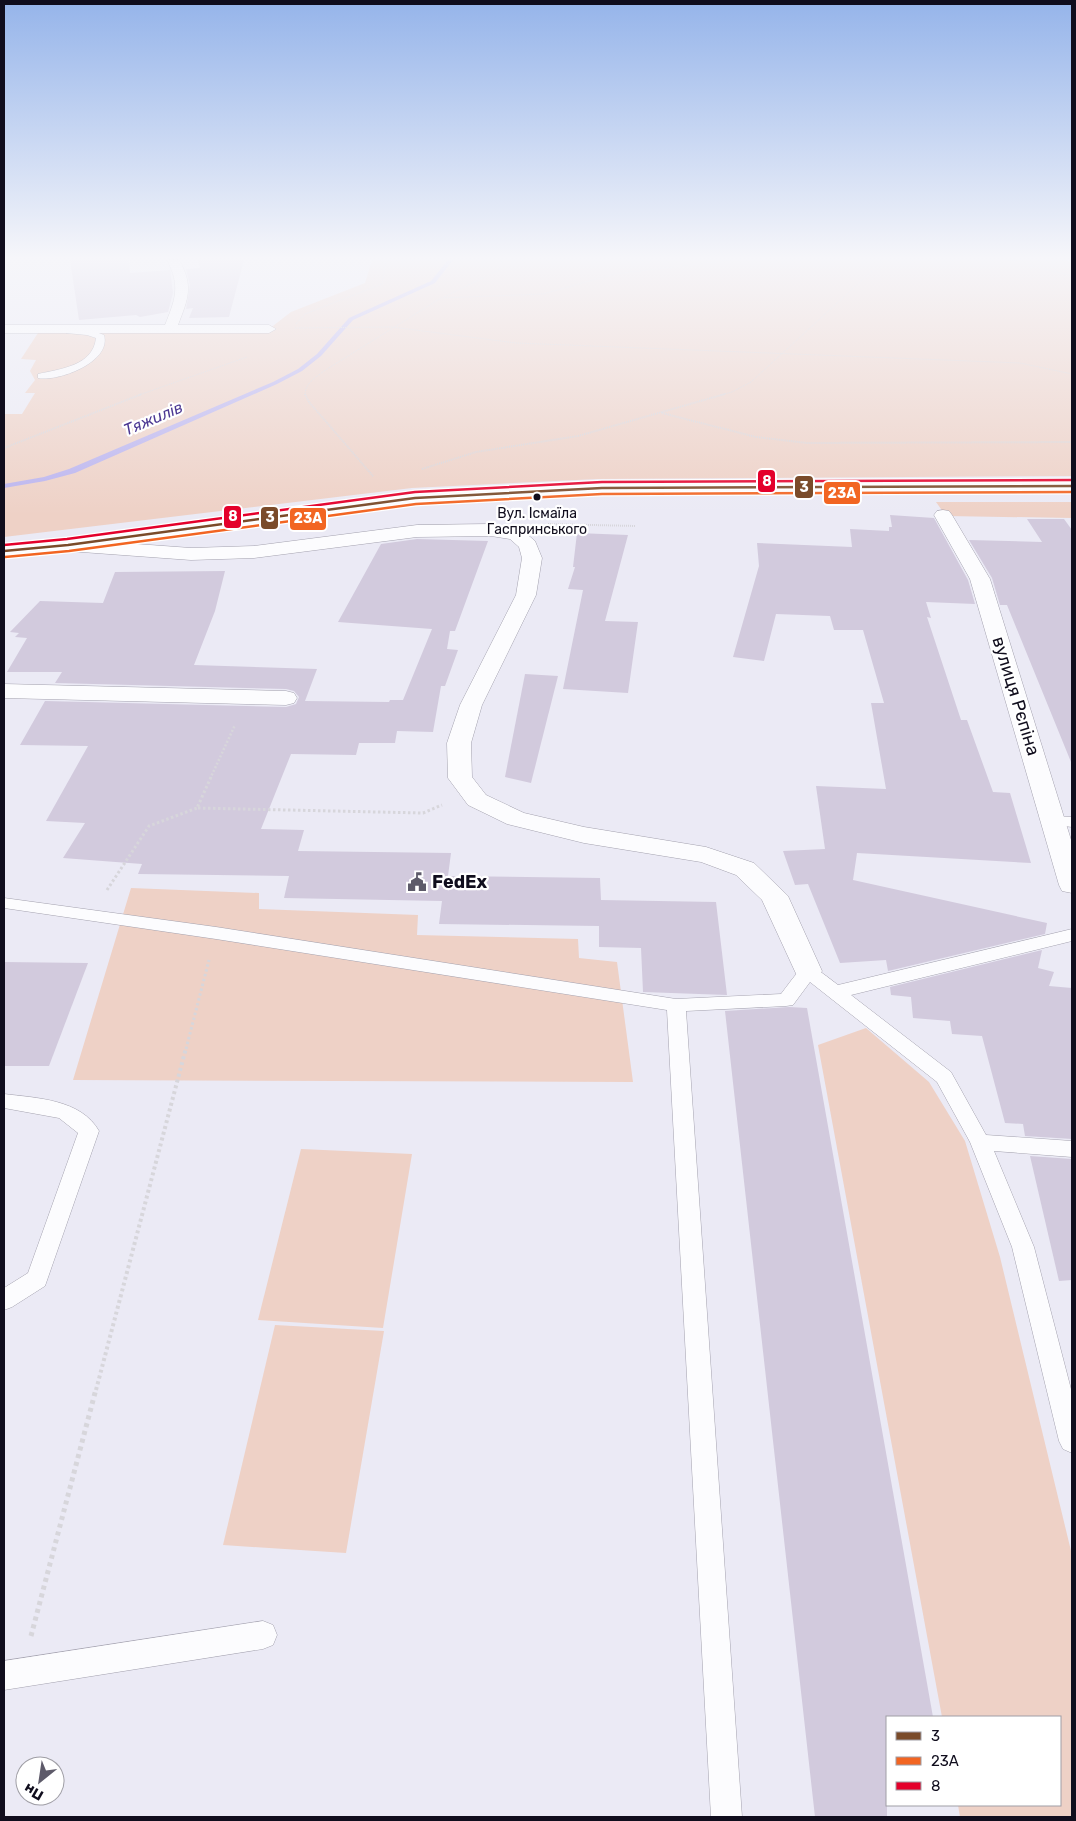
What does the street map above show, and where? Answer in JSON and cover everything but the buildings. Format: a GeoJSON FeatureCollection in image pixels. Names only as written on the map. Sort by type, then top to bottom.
{"type":"FeatureCollection","features":[{"type":"Feature","properties":{"kind":"street"},"geometry":{"type":"LineString","coordinates":[[4,551],[415,498],[602,488],[1072,486]]}},
{"type":"Feature","properties":{"kind":"street","name":"вулиця Рєпіна"},"geometry":{"type":"LineString","coordinates":[[943,515],[980,580],[1063,822],[1072,885]]}},
{"type":"Feature","properties":{"kind":"street"},"geometry":{"type":"LineString","coordinates":[[68,544],[191,554],[254,552],[442,529],[491,530],[516,534],[528,545],[532,558],[526,595],[471,705],[460,743],[460,778],[477,800],[516,819],[584,835],[706,855],[745,869],[774,896],[808,971]]}},
{"type":"Feature","properties":{"kind":"street"},"geometry":{"type":"LineString","coordinates":[[4,692],[286,698]]}},
{"type":"Feature","properties":{"kind":"lane"},"geometry":{"type":"LineString","coordinates":[[41,376],[80,366],[92,360],[100,345]]}},
{"type":"Feature","properties":{"kind":"lane"},"geometry":{"type":"LineString","coordinates":[[4,903],[216,932],[676,1005],[786,1000],[808,971],[944,1077],[980,1142],[1023,1247],[1072,1441]]}},
{"type":"Feature","properties":{"kind":"lane"},"geometry":{"type":"LineString","coordinates":[[836,992],[1072,935]]}},
{"type":"Feature","properties":{"kind":"lane"},"geometry":{"type":"LineString","coordinates":[[676,1005],[726,1817]]}},
{"type":"Feature","properties":{"kind":"lane"},"geometry":{"type":"LineString","coordinates":[[4,1101],[65,1111],[89,1131],[38,1279],[4,1300]]}},
{"type":"Feature","properties":{"kind":"lane"},"geometry":{"type":"LineString","coordinates":[[980,1142],[1072,1149]]}},
{"type":"Feature","properties":{"kind":"lane"},"geometry":{"type":"LineString","coordinates":[[13,1674],[263,1635]]}},
{"type":"Feature","properties":{"kind":"path"},"geometry":{"type":"LineString","coordinates":[[364,345],[311,381],[305,389],[305,395],[374,476]]}},
{"type":"Feature","properties":{"kind":"path"},"geometry":{"type":"LineString","coordinates":[[575,345],[1020,363],[1072,374]]}},
{"type":"Feature","properties":{"kind":"path"},"geometry":{"type":"LineString","coordinates":[[416,471],[476,452],[571,437],[732,392],[751,382],[792,345]]}},
{"type":"Feature","properties":{"kind":"path"},"geometry":{"type":"LineString","coordinates":[[4,448],[155,389],[253,354]]}},
{"type":"Feature","properties":{"kind":"path"},"geometry":{"type":"LineString","coordinates":[[661,413],[756,437],[807,443],[1072,442]]}},
{"type":"Feature","properties":{"kind":"path"},"geometry":{"type":"LineString","coordinates":[[547,524],[636,526]]}},
{"type":"Feature","properties":{"kind":"path"},"geometry":{"type":"LineString","coordinates":[[197,808],[248,697]]}},
{"type":"Feature","properties":{"kind":"path"},"geometry":{"type":"LineString","coordinates":[[90,915],[149,826],[197,808],[423,813],[470,792]]}},
{"type":"Feature","properties":{"kind":"path"},"geometry":{"type":"LineString","coordinates":[[13,1674],[216,932]]}},
{"type":"Feature","properties":{"kind":"shaded area"},"geometry":{"type":"Polygon","coordinates":[[[30,345],[1072,345],[1072,476],[598,479],[412,488],[4,537],[4,414],[22,414],[35,393],[25,393],[35,380],[30,371],[36,360],[21,359],[30,345]]]}},
{"type":"Feature","properties":{"kind":"shaded area"},"geometry":{"type":"Polygon","coordinates":[[[936,502],[1072,502],[1072,518],[946,516],[936,502]]]}},
{"type":"Feature","properties":{"kind":"shaded area"},"geometry":{"type":"Polygon","coordinates":[[[131,888],[259,893],[259,909],[418,915],[417,935],[578,939],[579,958],[617,962],[633,1082],[73,1080],[131,888]]]}},
{"type":"Feature","properties":{"kind":"shaded area"},"geometry":{"type":"Polygon","coordinates":[[[866,1028],[929,1082],[965,1141],[1000,1257],[1072,1555],[1072,1817],[960,1817],[958,1806],[1061,1806],[1061,1716],[942,1716],[818,1045],[866,1028]]]}},
{"type":"Feature","properties":{"kind":"shaded area"},"geometry":{"type":"Polygon","coordinates":[[[301,1149],[412,1154],[383,1328],[258,1320],[301,1149]]]}},
{"type":"Feature","properties":{"kind":"shaded area"},"geometry":{"type":"Polygon","coordinates":[[[275,1325],[384,1331],[346,1553],[223,1545],[275,1325]]]}},
{"type":"Feature","properties":{"kind":"waterway","name":"Тяжилів"},"geometry":{"type":"LineString","coordinates":[[4,486],[45,479],[72,471],[275,383],[300,370],[319,355],[328,345]]}},
{"type":"Feature","properties":{"kind":"transit line","name":"8"},"geometry":{"type":"LineString","coordinates":[[4,545],[67,539],[415,492],[602,482],[1072,480]]}},
{"type":"Feature","properties":{"kind":"transit line","name":"3"},"geometry":{"type":"LineString","coordinates":[[4,551],[68,545],[415,498],[602,488],[1072,486]]}},
{"type":"Feature","properties":{"kind":"transit line","name":"23А"},"geometry":{"type":"LineString","coordinates":[[5,557],[69,551],[416,504],[602,494],[1072,492]]}},
{"type":"Feature","properties":{"kind":"place","name":"Вул. Ісмаїла Гаспринського"},"geometry":{"type":"Point","coordinates":[537,497]}},
{"type":"Feature","properties":{"kind":"place","name":"FedEx"},"geometry":{"type":"Point","coordinates":[417,882]}}]}
